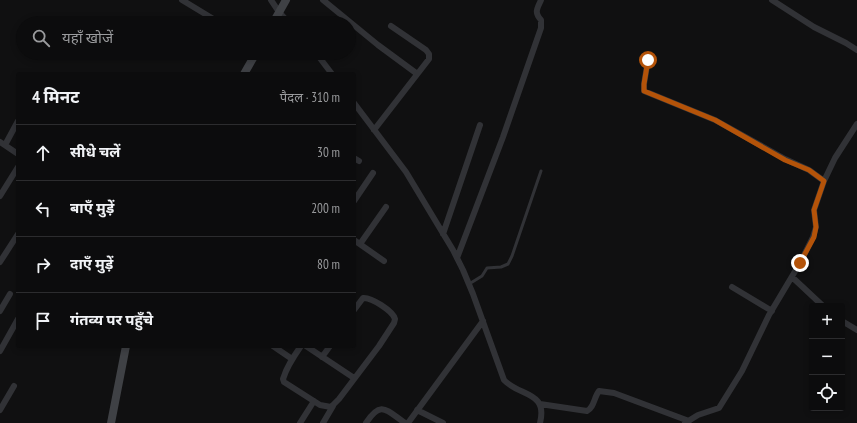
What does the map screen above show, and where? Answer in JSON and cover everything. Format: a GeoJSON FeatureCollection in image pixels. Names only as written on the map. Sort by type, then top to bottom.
{"type":"FeatureCollection","features":[{"type":"Feature","properties":{"kind":"street"},"geometry":{"type":"LineString","coordinates":[[182,0],[208,16]]}},
{"type":"Feature","properties":{"kind":"street"},"geometry":{"type":"LineString","coordinates":[[271,0],[283,16]]}},
{"type":"Feature","properties":{"kind":"street"},"geometry":{"type":"LineString","coordinates":[[277,16],[286,0]]}},
{"type":"Feature","properties":{"kind":"street"},"geometry":{"type":"LineString","coordinates":[[323,0],[343,16]]}},
{"type":"Feature","properties":{"kind":"street"},"geometry":{"type":"LineString","coordinates":[[457,258],[503,137],[541,28],[541,20],[536,12],[541,0]]}},
{"type":"Feature","properties":{"kind":"street"},"geometry":{"type":"LineString","coordinates":[[772,0],[814,27],[857,50]]}},
{"type":"Feature","properties":{"kind":"street"},"geometry":{"type":"LineString","coordinates":[[356,26],[416,74]]}},
{"type":"Feature","properties":{"kind":"street"},"geometry":{"type":"LineString","coordinates":[[374,130],[429,59],[429,54],[391,26]]}},
{"type":"Feature","properties":{"kind":"street"},"geometry":{"type":"LineString","coordinates":[[245,72],[252,60]]}},
{"type":"Feature","properties":{"kind":"street"},"geometry":{"type":"LineString","coordinates":[[321,60],[330,72]]}},
{"type":"Feature","properties":{"kind":"street"},"geometry":{"type":"LineString","coordinates":[[648,60],[644,91],[715,120],[785,160],[809,170],[824,181]]}},
{"type":"Feature","properties":{"kind":"street"},"geometry":{"type":"LineString","coordinates":[[356,106],[406,172],[457,258],[469,284],[504,380],[509,386],[538,400],[542,418],[540,423]]}},
{"type":"Feature","properties":{"kind":"street"},"geometry":{"type":"LineString","coordinates":[[16,124],[2,143],[16,153]]}},
{"type":"Feature","properties":{"kind":"street"},"geometry":{"type":"LineString","coordinates":[[540,404],[587,411],[592,407],[598,391],[602,391],[614,393],[687,422],[698,415],[719,408],[742,372],[772,311],[814,237],[816,227],[814,210],[824,181],[835,158],[857,124]]}},
{"type":"Feature","properties":{"kind":"street"},"geometry":{"type":"LineString","coordinates":[[443,234],[480,125]]}},
{"type":"Feature","properties":{"kind":"street"},"geometry":{"type":"LineString","coordinates":[[0,196],[16,170]]}},
{"type":"Feature","properties":{"kind":"street"},"geometry":{"type":"LineString","coordinates":[[356,198],[373,173]]}},
{"type":"Feature","properties":{"kind":"street"},"geometry":{"type":"LineString","coordinates":[[360,244],[386,207]]}},
{"type":"Feature","properties":{"kind":"street"},"geometry":{"type":"LineString","coordinates":[[0,262],[16,237]]}},
{"type":"Feature","properties":{"kind":"street"},"geometry":{"type":"LineString","coordinates":[[356,241],[384,261]]}},
{"type":"Feature","properties":{"kind":"street"},"geometry":{"type":"LineString","coordinates":[[792,277],[820,303]]}},
{"type":"Feature","properties":{"kind":"street"},"geometry":{"type":"LineString","coordinates":[[732,287],[772,311]]}},
{"type":"Feature","properties":{"kind":"street"},"geometry":{"type":"LineString","coordinates":[[0,311],[10,294]]}},
{"type":"Feature","properties":{"kind":"street"},"geometry":{"type":"LineString","coordinates":[[323,423],[334,404],[379,346],[394,323],[395,319],[392,313],[369,298],[363,298],[356,307]]}},
{"type":"Feature","properties":{"kind":"street"},"geometry":{"type":"LineString","coordinates":[[366,423],[373,413],[379,409],[384,409],[406,423],[483,321]]}},
{"type":"Feature","properties":{"kind":"street"},"geometry":{"type":"LineString","coordinates":[[0,351],[16,323]]}},
{"type":"Feature","properties":{"kind":"street"},"geometry":{"type":"LineString","coordinates":[[845,323],[857,330]]}},
{"type":"Feature","properties":{"kind":"street"},"geometry":{"type":"LineString","coordinates":[[111,423],[126,348]]}},
{"type":"Feature","properties":{"kind":"street"},"geometry":{"type":"LineString","coordinates":[[276,348],[292,359]]}},
{"type":"Feature","properties":{"kind":"street"},"geometry":{"type":"LineString","coordinates":[[300,348],[292,359],[284,374],[284,382],[326,407],[331,407],[334,404]]}},
{"type":"Feature","properties":{"kind":"street"},"geometry":{"type":"LineString","coordinates":[[309,348],[354,378]]}},
{"type":"Feature","properties":{"kind":"street"},"geometry":{"type":"LineString","coordinates":[[322,357],[329,348]]}},
{"type":"Feature","properties":{"kind":"street"},"geometry":{"type":"LineString","coordinates":[[0,410],[14,386]]}},
{"type":"Feature","properties":{"kind":"street"},"geometry":{"type":"LineString","coordinates":[[300,423],[314,401]]}},
{"type":"Feature","properties":{"kind":"street"},"geometry":{"type":"LineString","coordinates":[[417,410],[443,423]]}},
{"type":"Feature","properties":{"kind":"lane"},"geometry":{"type":"LineString","coordinates":[[469,284],[482,276],[487,268],[501,267],[508,264],[541,171]]}},
{"type":"Feature","properties":{"kind":"route"},"geometry":{"type":"LineString","coordinates":[[648,60],[643,88],[644,91],[715,120],[785,160],[809,170],[824,181],[814,210],[816,222],[814,237],[800,263]]}}]}
